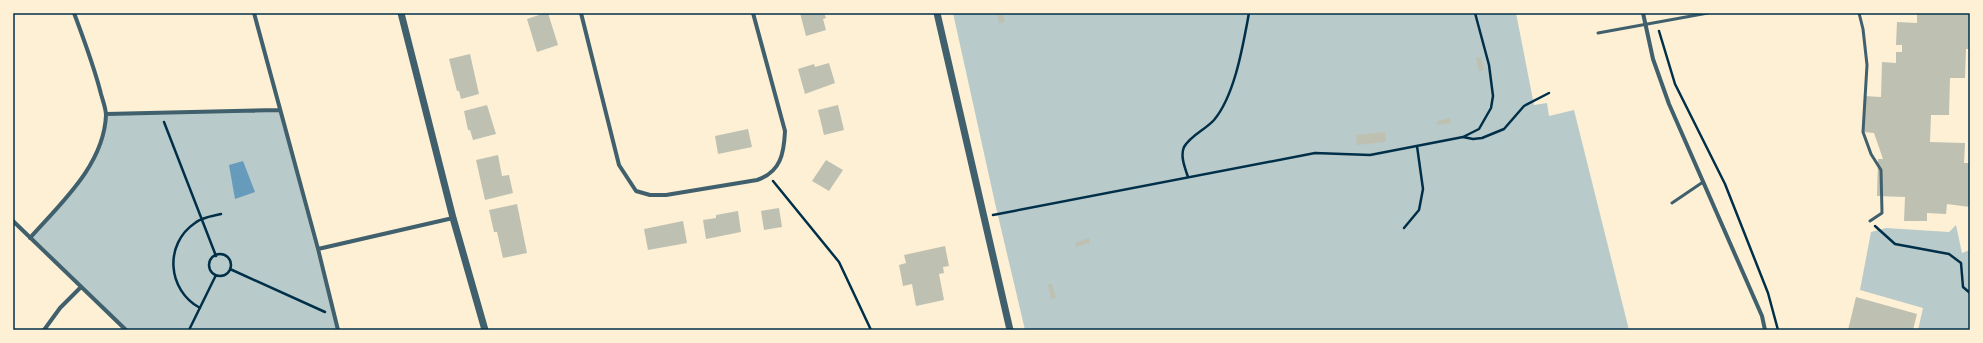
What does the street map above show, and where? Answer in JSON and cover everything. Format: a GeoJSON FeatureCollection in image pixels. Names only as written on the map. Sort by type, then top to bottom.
{"type":"FeatureCollection","features":[{"type":"Feature","properties":{"kind":"street"},"geometry":{"type":"LineString","coordinates":[[30,238],[77,186],[92,162],[101,140],[106,114],[94,66],[74,13]]}},
{"type":"Feature","properties":{"kind":"street"},"geometry":{"type":"LineString","coordinates":[[254,13],[279,110],[318,249],[338,330]]}},
{"type":"Feature","properties":{"kind":"street"},"geometry":{"type":"LineString","coordinates":[[401,13],[453,218],[485,330]]}},
{"type":"Feature","properties":{"kind":"street"},"geometry":{"type":"LineString","coordinates":[[581,13],[618,165],[636,191],[650,195],[666,195],[758,180],[769,176],[777,165],[784,150],[785,131],[753,13]]}},
{"type":"Feature","properties":{"kind":"street"},"geometry":{"type":"LineString","coordinates":[[937,13],[1010,330]]}},
{"type":"Feature","properties":{"kind":"street"},"geometry":{"type":"LineString","coordinates":[[1643,13],[1653,59],[1669,104],[1762,316],[1765,330]]}},
{"type":"Feature","properties":{"kind":"street"},"geometry":{"type":"LineString","coordinates":[[106,114],[279,110]]}},
{"type":"Feature","properties":{"kind":"street"},"geometry":{"type":"LineString","coordinates":[[318,249],[453,218]]}},
{"type":"Feature","properties":{"kind":"street"},"geometry":{"type":"LineString","coordinates":[[13,221],[126,330]]}},
{"type":"Feature","properties":{"kind":"street"},"geometry":{"type":"LineString","coordinates":[[44,330],[60,308],[81,287]]}},
{"type":"Feature","properties":{"kind":"lane"},"geometry":{"type":"LineString","coordinates":[[1598,32],[1708,13]]}},
{"type":"Feature","properties":{"kind":"lane"},"geometry":{"type":"LineString","coordinates":[[1859,13],[1863,29],[1867,65],[1863,132],[1871,154],[1881,170],[1882,213],[1870,221]]}},
{"type":"Feature","properties":{"kind":"lane"},"geometry":{"type":"LineString","coordinates":[[1672,203],[1703,182]]}},
{"type":"Feature","properties":{"kind":"path"},"geometry":{"type":"LineString","coordinates":[[1188,177],[1183,157],[1184,148],[1191,138],[1214,120],[1224,103],[1241,60],[1249,13]]}},
{"type":"Feature","properties":{"kind":"path"},"geometry":{"type":"LineString","coordinates":[[985,217],[1314,153],[1370,155],[1463,137],[1478,129],[1482,125],[1491,108],[1493,96],[1489,65],[1475,13]]}},
{"type":"Feature","properties":{"kind":"path"},"geometry":{"type":"LineString","coordinates":[[1656,22],[1675,84],[1725,184],[1768,293],[1778,330]]}},
{"type":"Feature","properties":{"kind":"path"},"geometry":{"type":"LineString","coordinates":[[1463,137],[1473,139],[1482,138],[1504,129],[1524,106],[1549,93]]}},
{"type":"Feature","properties":{"kind":"path"},"geometry":{"type":"LineString","coordinates":[[161,113],[216,256]]}},
{"type":"Feature","properties":{"kind":"path"},"geometry":{"type":"LineString","coordinates":[[1404,228],[1419,210],[1423,189],[1416,146]]}},
{"type":"Feature","properties":{"kind":"path"},"geometry":{"type":"LineString","coordinates":[[769,176],[839,262],[871,330]]}},
{"type":"Feature","properties":{"kind":"path"},"geometry":{"type":"LineString","coordinates":[[200,308],[191,302],[179,288],[173,271],[173,262],[177,244],[187,229],[202,219],[221,214]]}},
{"type":"Feature","properties":{"kind":"path"},"geometry":{"type":"LineString","coordinates":[[1870,221],[1895,244],[1949,254],[1961,264],[1963,287],[1970,293]]}},
{"type":"Feature","properties":{"kind":"path"},"geometry":{"type":"LineString","coordinates":[[223,255],[229,259],[230,269],[224,276],[216,275],[212,271],[210,264],[216,256],[223,255]]}},
{"type":"Feature","properties":{"kind":"path"},"geometry":{"type":"LineString","coordinates":[[230,269],[334,316]]}},
{"type":"Feature","properties":{"kind":"path"},"geometry":{"type":"LineString","coordinates":[[189,330],[216,275]]}},
{"type":"Feature","properties":{"kind":"shaded area"},"geometry":{"type":"Polygon","coordinates":[[[953,13],[1516,13],[1534,105],[1547,103],[1549,116],[1574,110],[1629,330],[1025,330],[953,13]]]}},
{"type":"Feature","properties":{"kind":"shaded area"},"geometry":{"type":"Polygon","coordinates":[[[279,110],[337,330],[126,330],[30,238],[77,186],[101,140],[106,114],[279,110]]]}},
{"type":"Feature","properties":{"kind":"shaded area"},"geometry":{"type":"Polygon","coordinates":[[[1956,225],[1962,253],[1970,250],[1970,330],[1918,330],[1923,308],[1860,290],[1871,232],[1886,228],[1949,232],[1956,225]]]}},
{"type":"Feature","properties":{"kind":"water"},"geometry":{"type":"Polygon","coordinates":[[[243,161],[255,192],[235,199],[229,165],[243,161]]]}},
{"type":"Feature","properties":{"kind":"building"},"geometry":{"type":"Polygon","coordinates":[[[548,13],[558,45],[537,52],[527,19],[548,13]]]}},
{"type":"Feature","properties":{"kind":"building"},"geometry":{"type":"Polygon","coordinates":[[[800,13],[824,13],[826,18],[823,19],[826,30],[806,36],[800,13]]]}},
{"type":"Feature","properties":{"kind":"building"},"geometry":{"type":"Polygon","coordinates":[[[997,13],[1003,13],[1005,22],[999,24],[997,13]]]}},
{"type":"Feature","properties":{"kind":"building"},"geometry":{"type":"Polygon","coordinates":[[[1917,13],[1970,13],[1970,49],[1966,49],[1965,78],[1950,78],[1949,115],[1931,115],[1930,142],[1965,143],[1964,163],[1970,163],[1970,207],[1947,204],[1946,214],[1927,213],[1927,221],[1904,221],[1905,197],[1877,196],[1878,159],[1883,159],[1874,133],[1863,132],[1864,96],[1881,97],[1882,62],[1896,63],[1896,52],[1902,52],[1902,45],[1896,45],[1897,22],[1917,23],[1917,13]]]}},
{"type":"Feature","properties":{"kind":"building"},"geometry":{"type":"Polygon","coordinates":[[[470,54],[479,94],[461,99],[459,91],[457,91],[449,59],[470,54]]]}},
{"type":"Feature","properties":{"kind":"building"},"geometry":{"type":"Polygon","coordinates":[[[1481,57],[1484,70],[1479,71],[1476,58],[1481,57]]]}},
{"type":"Feature","properties":{"kind":"building"},"geometry":{"type":"Polygon","coordinates":[[[829,63],[835,83],[805,94],[798,69],[814,64],[815,67],[829,63]]]}},
{"type":"Feature","properties":{"kind":"building"},"geometry":{"type":"Polygon","coordinates":[[[487,105],[496,134],[473,140],[470,130],[468,130],[464,111],[487,105]]]}},
{"type":"Feature","properties":{"kind":"building"},"geometry":{"type":"Polygon","coordinates":[[[838,105],[844,130],[824,135],[818,110],[838,105]]]}},
{"type":"Feature","properties":{"kind":"building"},"geometry":{"type":"Polygon","coordinates":[[[1450,118],[1451,123],[1438,125],[1437,121],[1450,118]]]}},
{"type":"Feature","properties":{"kind":"building"},"geometry":{"type":"Polygon","coordinates":[[[748,129],[752,147],[718,154],[715,136],[748,129]]]}},
{"type":"Feature","properties":{"kind":"building"},"geometry":{"type":"Polygon","coordinates":[[[1385,132],[1386,142],[1357,145],[1356,135],[1385,132]]]}},
{"type":"Feature","properties":{"kind":"building"},"geometry":{"type":"Polygon","coordinates":[[[498,155],[502,176],[509,175],[513,193],[485,200],[476,160],[498,155]]]}},
{"type":"Feature","properties":{"kind":"building"},"geometry":{"type":"Polygon","coordinates":[[[826,160],[843,170],[829,191],[812,181],[826,160]]]}},
{"type":"Feature","properties":{"kind":"building"},"geometry":{"type":"Polygon","coordinates":[[[517,204],[527,253],[503,258],[497,232],[494,232],[489,210],[517,204]]]}},
{"type":"Feature","properties":{"kind":"building"},"geometry":{"type":"Polygon","coordinates":[[[779,208],[782,227],[764,230],[761,211],[779,208]]]}},
{"type":"Feature","properties":{"kind":"building"},"geometry":{"type":"Polygon","coordinates":[[[738,211],[741,232],[706,239],[703,220],[716,218],[716,215],[738,211]]]}},
{"type":"Feature","properties":{"kind":"building"},"geometry":{"type":"Polygon","coordinates":[[[683,221],[687,243],[648,250],[644,229],[683,221]]]}},
{"type":"Feature","properties":{"kind":"building"},"geometry":{"type":"Polygon","coordinates":[[[1089,238],[1090,243],[1076,247],[1075,243],[1089,238]]]}},
{"type":"Feature","properties":{"kind":"building"},"geometry":{"type":"Polygon","coordinates":[[[945,246],[949,266],[943,267],[944,273],[939,274],[944,300],[916,306],[912,284],[903,286],[899,265],[906,263],[904,255],[945,246]]]}},
{"type":"Feature","properties":{"kind":"building"},"geometry":{"type":"Polygon","coordinates":[[[1048,284],[1052,284],[1056,298],[1051,299],[1048,284]]]}},
{"type":"Feature","properties":{"kind":"building"},"geometry":{"type":"Polygon","coordinates":[[[1856,297],[1917,314],[1913,330],[1848,330],[1856,297]]]}}]}
